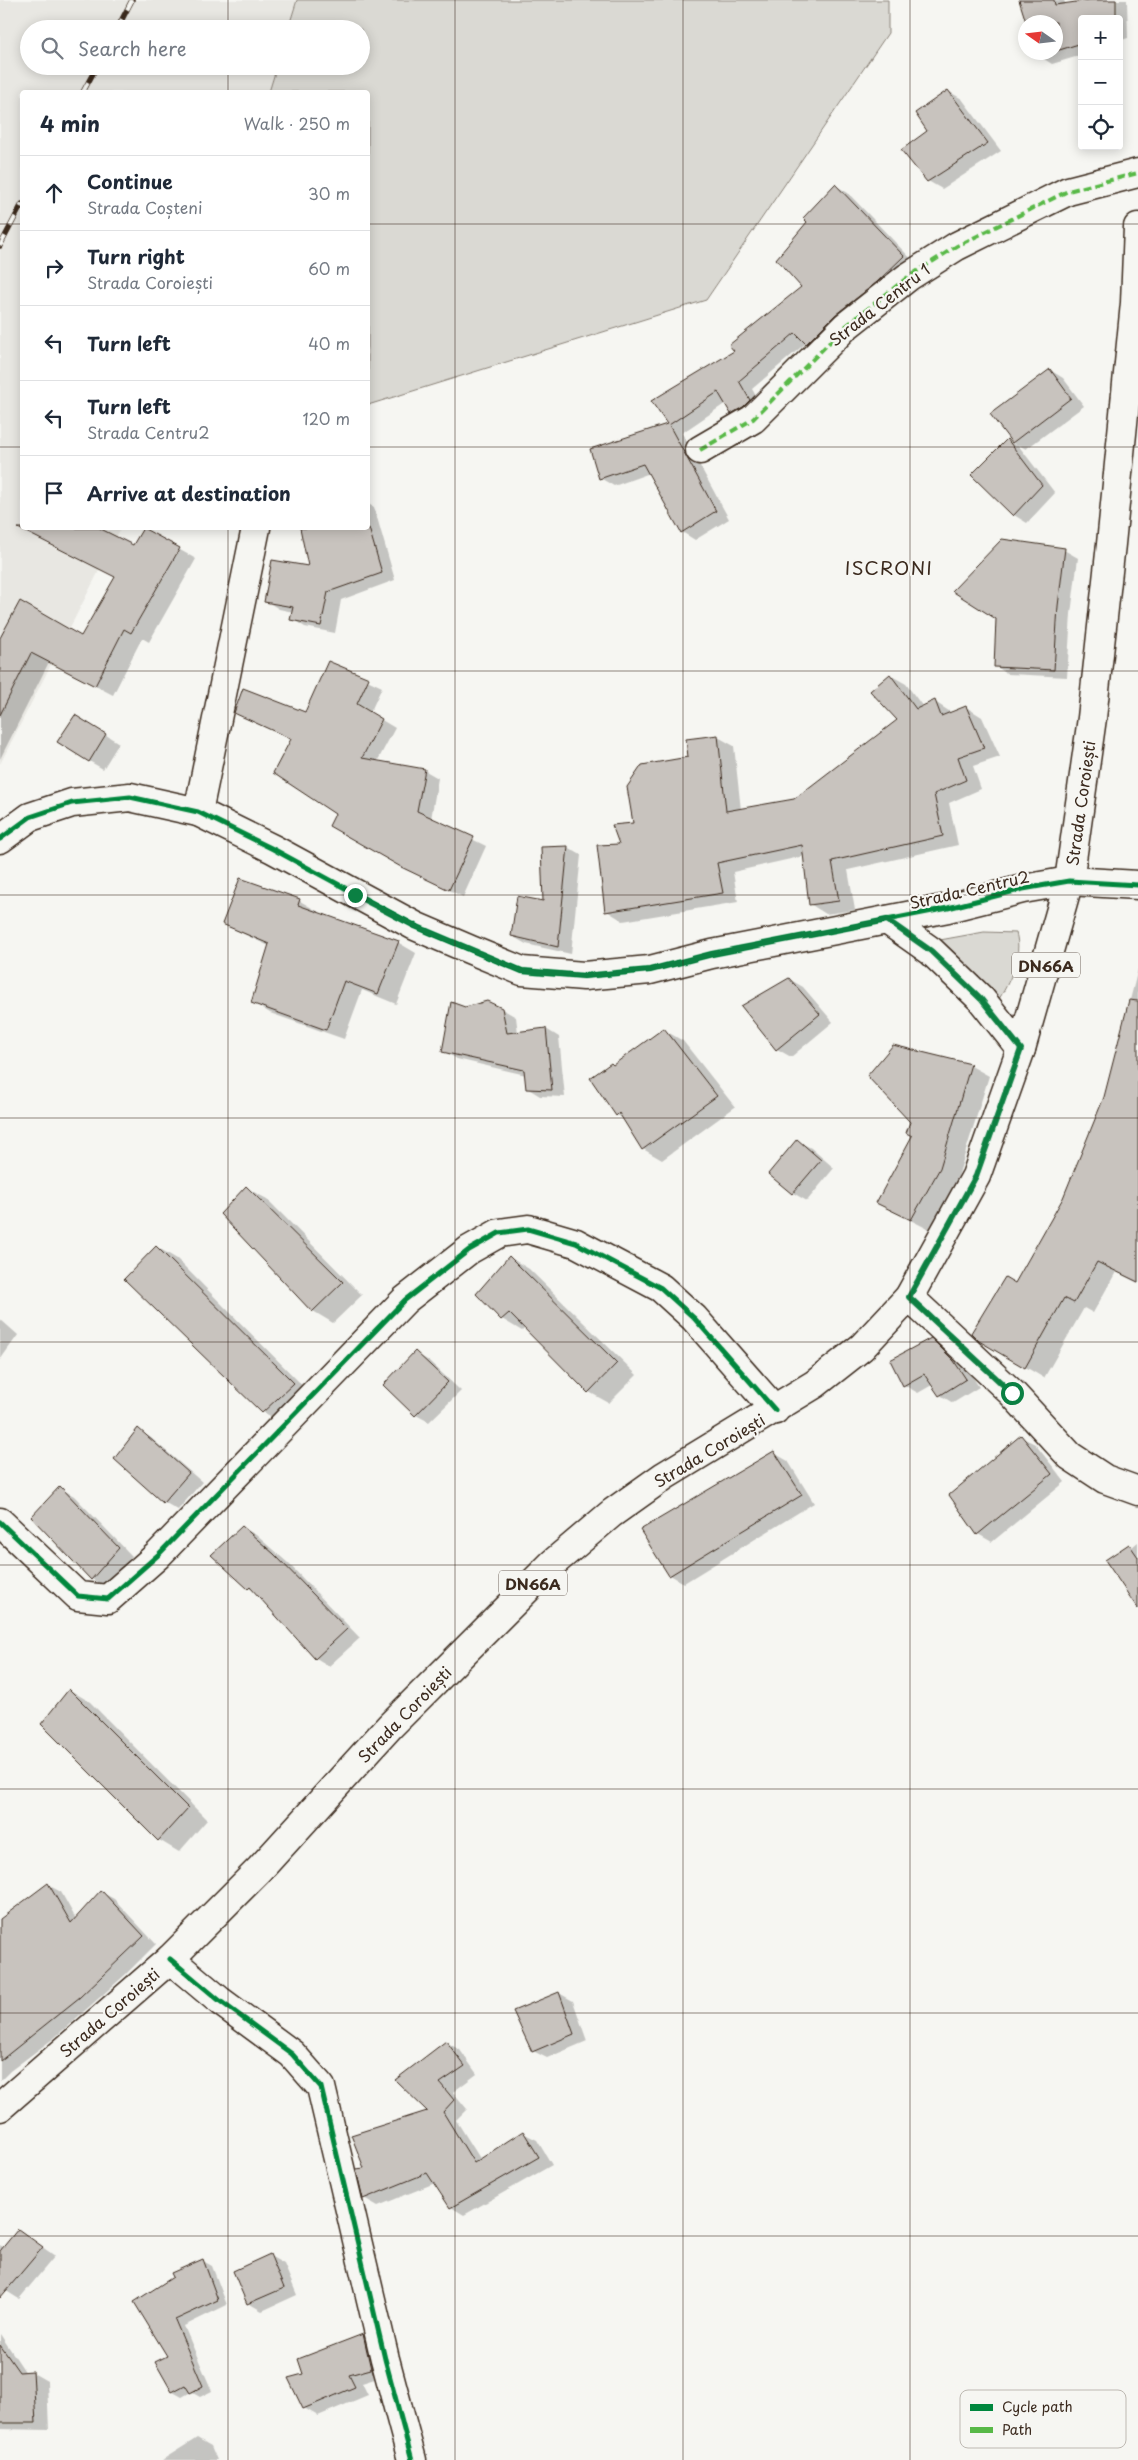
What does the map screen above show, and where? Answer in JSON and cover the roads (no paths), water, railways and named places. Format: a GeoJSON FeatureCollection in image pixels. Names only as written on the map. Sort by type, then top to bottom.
{"type":"FeatureCollection","features":[{"type":"Feature","properties":{"kind":"street","name":"Strada Centru 1"},"geometry":{"type":"LineString","coordinates":[[700,450],[753,419],[846,326],[924,267],[957,246],[1068,191],[1138,173]]}},
{"type":"Feature","properties":{"kind":"street","name":"Strada Coroiești"},"geometry":{"type":"LineString","coordinates":[[0,2106],[170,1959],[260,1869],[390,1726],[553,1563],[612,1513],[664,1476],[815,1384],[862,1347],[909,1297],[976,1176],[1021,1049],[1069,881],[1131,421],[1138,227]]}},
{"type":"Feature","properties":{"kind":"street"},"geometry":{"type":"LineString","coordinates":[[198,812],[256,530]]}},
{"type":"Feature","properties":{"kind":"street","name":"Strada Centru2"},"geometry":{"type":"LineString","coordinates":[[0,839],[30,817],[72,803],[130,797],[198,812],[273,849],[415,926],[522,971],[584,976],[650,970],[712,954],[948,908],[1023,889],[1069,881],[1138,885]]}},
{"type":"Feature","properties":{"kind":"street"},"geometry":{"type":"LineString","coordinates":[[887,920],[931,951],[981,999],[1021,1049]]}},
{"type":"Feature","properties":{"kind":"street"},"geometry":{"type":"LineString","coordinates":[[0,1522],[78,1596],[108,1599],[158,1555],[405,1300],[469,1250],[499,1233],[528,1230],[576,1244],[661,1288],[694,1318],[775,1410]]}},
{"type":"Feature","properties":{"kind":"street"},"geometry":{"type":"LineString","coordinates":[[909,1297],[1012,1393],[1070,1456],[1105,1479],[1138,1491]]}},
{"type":"Feature","properties":{"kind":"street"},"geometry":{"type":"LineString","coordinates":[[170,1959],[220,2002],[292,2054],[321,2087],[385,2360],[412,2460]]}},
{"type":"Feature","properties":{"kind":"railway"},"geometry":{"type":"LineString","coordinates":[[122,20],[132,0]]}},
{"type":"Feature","properties":{"kind":"railway"},"geometry":{"type":"LineString","coordinates":[[84,90],[92,75]]}},
{"type":"Feature","properties":{"kind":"railway"},"geometry":{"type":"LineString","coordinates":[[0,246],[20,208]]}},
{"type":"Feature","properties":{"kind":"district","name":"ISCRONI"},"geometry":{"type":"Point","coordinates":[889,567]}}]}
